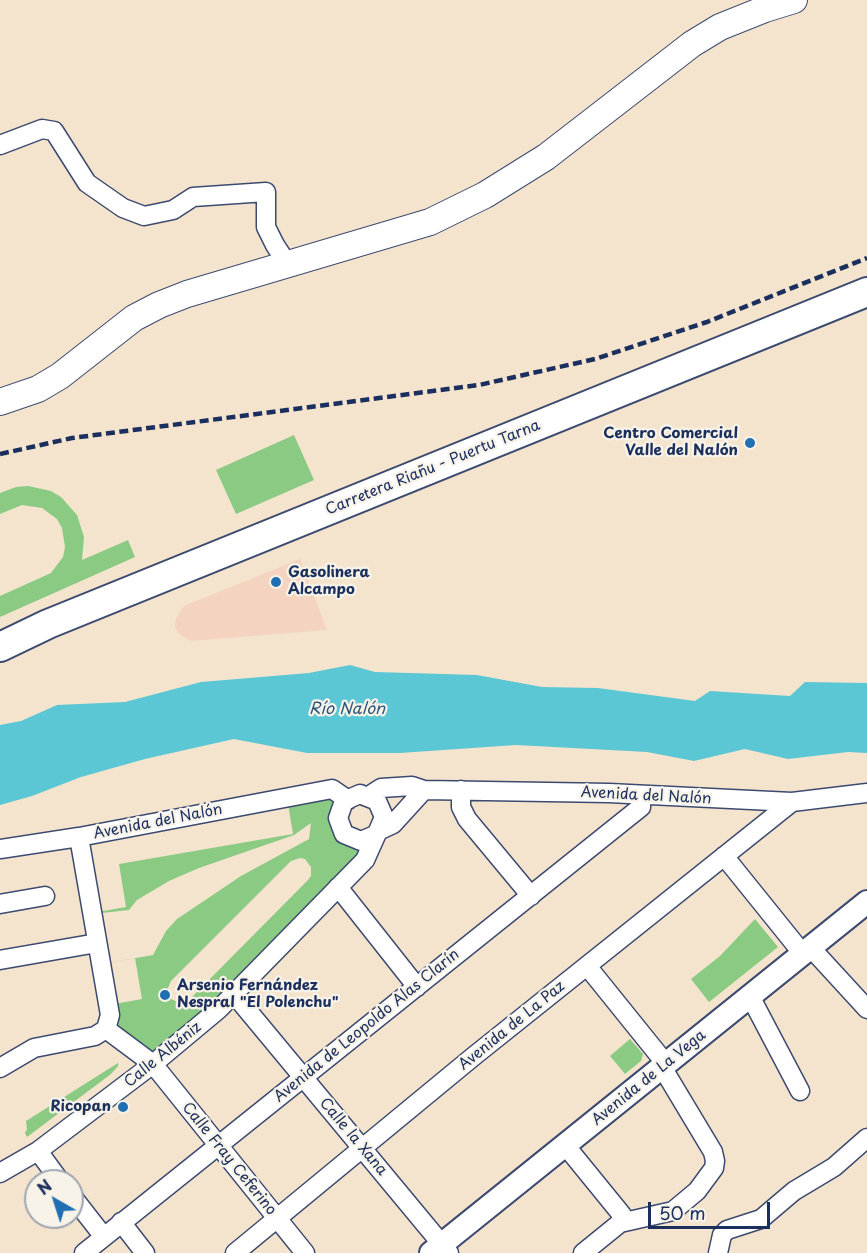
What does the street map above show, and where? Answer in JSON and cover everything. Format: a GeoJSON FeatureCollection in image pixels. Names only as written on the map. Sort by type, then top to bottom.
{"type":"FeatureCollection","features":[{"type":"Feature","properties":{"kind":"main road"},"geometry":{"type":"LineString","coordinates":[[0,402],[38,389],[60,376],[134,318],[159,305],[187,294],[430,222],[485,195],[546,157],[692,44],[720,27],[794,0]]}},
{"type":"Feature","properties":{"kind":"main road","name":"Carretera Riañu - Puertu Tarna"},"geometry":{"type":"LineString","coordinates":[[0,647],[48,624],[867,292]]}},
{"type":"Feature","properties":{"kind":"street"},"geometry":{"type":"LineString","coordinates":[[0,145],[42,129],[54,131],[87,183],[123,208],[144,216],[173,210],[194,197],[266,192],[266,227],[288,265]]}},
{"type":"Feature","properties":{"kind":"street","name":"Avenida del Nalón"},"geometry":{"type":"LineString","coordinates":[[367,797],[381,788],[412,786],[423,790],[641,795],[792,802],[867,793]]}},
{"type":"Feature","properties":{"kind":"street","name":"Avenida del Nalón"},"geometry":{"type":"LineString","coordinates":[[0,849],[79,837],[333,789],[348,800]]}},
{"type":"Feature","properties":{"kind":"street"},"geometry":{"type":"LineString","coordinates":[[378,832],[384,818],[377,801],[360,794],[344,801],[338,818],[344,834],[361,841],[378,832],[393,824],[423,790]]}},
{"type":"Feature","properties":{"kind":"street"},"geometry":{"type":"LineString","coordinates":[[461,790],[461,807],[467,819],[531,896]]}},
{"type":"Feature","properties":{"kind":"street","name":"Avenida de Leopoldo Alas Clarín"},"geometry":{"type":"LineString","coordinates":[[84,1253],[640,807],[641,795]]}},
{"type":"Feature","properties":{"kind":"street","name":"Avenida de La Paz"},"geometry":{"type":"LineString","coordinates":[[235,1253],[474,1056],[792,802]]}},
{"type":"Feature","properties":{"kind":"street","name":"Calle Albéniz"},"geometry":{"type":"LineString","coordinates":[[0,1173],[38,1151],[153,1064],[219,1009],[365,860],[378,832]]}},
{"type":"Feature","properties":{"kind":"street"},"geometry":{"type":"LineString","coordinates":[[0,1068],[34,1048],[95,1036],[106,1029],[110,1015],[79,837]]}},
{"type":"Feature","properties":{"kind":"street"},"geometry":{"type":"LineString","coordinates":[[724,856],[807,951],[867,1009]]}},
{"type":"Feature","properties":{"kind":"street"},"geometry":{"type":"LineString","coordinates":[[338,887],[417,987]]}},
{"type":"Feature","properties":{"kind":"street"},"geometry":{"type":"LineString","coordinates":[[0,904],[45,896]]}},
{"type":"Feature","properties":{"kind":"street","name":"Avenida de La Vega"},"geometry":{"type":"LineString","coordinates":[[441,1250],[565,1146],[867,902]]}},
{"type":"Feature","properties":{"kind":"street"},"geometry":{"type":"LineString","coordinates":[[0,960],[98,943]]}},
{"type":"Feature","properties":{"kind":"street"},"geometry":{"type":"LineString","coordinates":[[583,1253],[620,1223],[673,1211],[697,1191],[714,1168],[715,1161],[713,1152],[664,1066],[586,966]]}},
{"type":"Feature","properties":{"kind":"street","name":"Calle la Xana"},"geometry":{"type":"LineString","coordinates":[[234,994],[363,1149],[441,1250]]}},
{"type":"Feature","properties":{"kind":"street"},"geometry":{"type":"LineString","coordinates":[[750,996],[800,1091]]}},
{"type":"Feature","properties":{"kind":"street","name":"Calle Fray Ceferino"},"geometry":{"type":"LineString","coordinates":[[106,1029],[153,1064],[305,1253]]}},
{"type":"Feature","properties":{"kind":"street"},"geometry":{"type":"LineString","coordinates":[[718,1253],[722,1235],[727,1230],[761,1219],[794,1191],[834,1167],[867,1138]]}},
{"type":"Feature","properties":{"kind":"street"},"geometry":{"type":"LineString","coordinates":[[565,1146],[622,1215],[620,1223]]}},
{"type":"Feature","properties":{"kind":"street"},"geometry":{"type":"LineString","coordinates":[[38,1151],[51,1169]]}},
{"type":"Feature","properties":{"kind":"street"},"geometry":{"type":"LineString","coordinates":[[84,1211],[104,1237]]}},
{"type":"Feature","properties":{"kind":"street"},"geometry":{"type":"LineString","coordinates":[[121,1222],[145,1253]]}},
{"type":"Feature","properties":{"kind":"shaded area","name":"Gasolinera Alcampo"},"geometry":{"type":"Polygon","coordinates":[[[300,559],[327,630],[190,641],[178,633],[175,626],[176,618],[184,606],[300,559]]]}},
{"type":"Feature","properties":{"kind":"green space"},"geometry":{"type":"Polygon","coordinates":[[[294,435],[314,480],[236,514],[216,470],[294,435]]]}},
{"type":"Feature","properties":{"kind":"green space"},"geometry":{"type":"Polygon","coordinates":[[[28,486],[51,491],[61,497],[77,515],[84,537],[82,560],[128,540],[135,557],[0,617],[0,596],[51,573],[63,557],[65,547],[62,528],[57,519],[42,508],[22,505],[0,514],[0,493],[16,487],[28,486]]]}},
{"type":"Feature","properties":{"kind":"green space"},"geometry":{"type":"Polygon","coordinates":[[[332,789],[338,818],[361,841],[365,860],[153,1064],[106,1029],[109,1005],[142,999],[135,958],[153,955],[166,931],[177,919],[241,876],[309,839],[311,823],[294,835],[199,868],[169,881],[137,900],[129,910],[93,914],[102,964],[92,913],[126,907],[119,864],[293,834],[287,798],[332,789]],[[305,859],[291,861],[171,981],[167,990],[171,999],[180,1003],[189,1000],[308,880],[311,876],[311,867],[305,859]]]}},
{"type":"Feature","properties":{"kind":"green space"},"geometry":{"type":"Polygon","coordinates":[[[755,919],[778,947],[709,1002],[691,979],[720,956],[755,919]]]}},
{"type":"Feature","properties":{"kind":"green space"},"geometry":{"type":"Polygon","coordinates":[[[630,1039],[643,1054],[641,1061],[625,1074],[610,1056],[630,1039]]]}},
{"type":"Feature","properties":{"kind":"green space"},"geometry":{"type":"Polygon","coordinates":[[[118,1063],[111,1074],[27,1137],[26,1121],[118,1063]]]}},
{"type":"Feature","properties":{"kind":"water","name":"Río Nalón"},"geometry":{"type":"Polygon","coordinates":[[[350,665],[375,672],[477,675],[542,687],[598,688],[695,701],[710,691],[790,696],[805,682],[867,683],[867,753],[848,752],[788,759],[745,749],[694,761],[647,752],[516,745],[400,753],[307,753],[234,739],[145,759],[81,777],[32,796],[0,805],[0,725],[21,721],[57,705],[125,702],[201,682],[309,673],[350,665]]]}},
{"type":"Feature","properties":{"kind":"railway"},"geometry":{"type":"LineString","coordinates":[[0,454],[72,438],[479,385],[595,359],[707,322],[867,258]]}},
{"type":"Feature","properties":{"kind":"place","name":"Centro Comercial Valle del Nalón"},"geometry":{"type":"Point","coordinates":[750,443]}},
{"type":"Feature","properties":{"kind":"place","name":"Gasolinera Alcampo"},"geometry":{"type":"Point","coordinates":[276,582]}},
{"type":"Feature","properties":{"kind":"place","name":"Arsenio Fernández Nespral \"El Polenchu\""},"geometry":{"type":"Point","coordinates":[165,995]}},
{"type":"Feature","properties":{"kind":"place","name":"Ricopan"},"geometry":{"type":"Point","coordinates":[123,1107]}}]}
